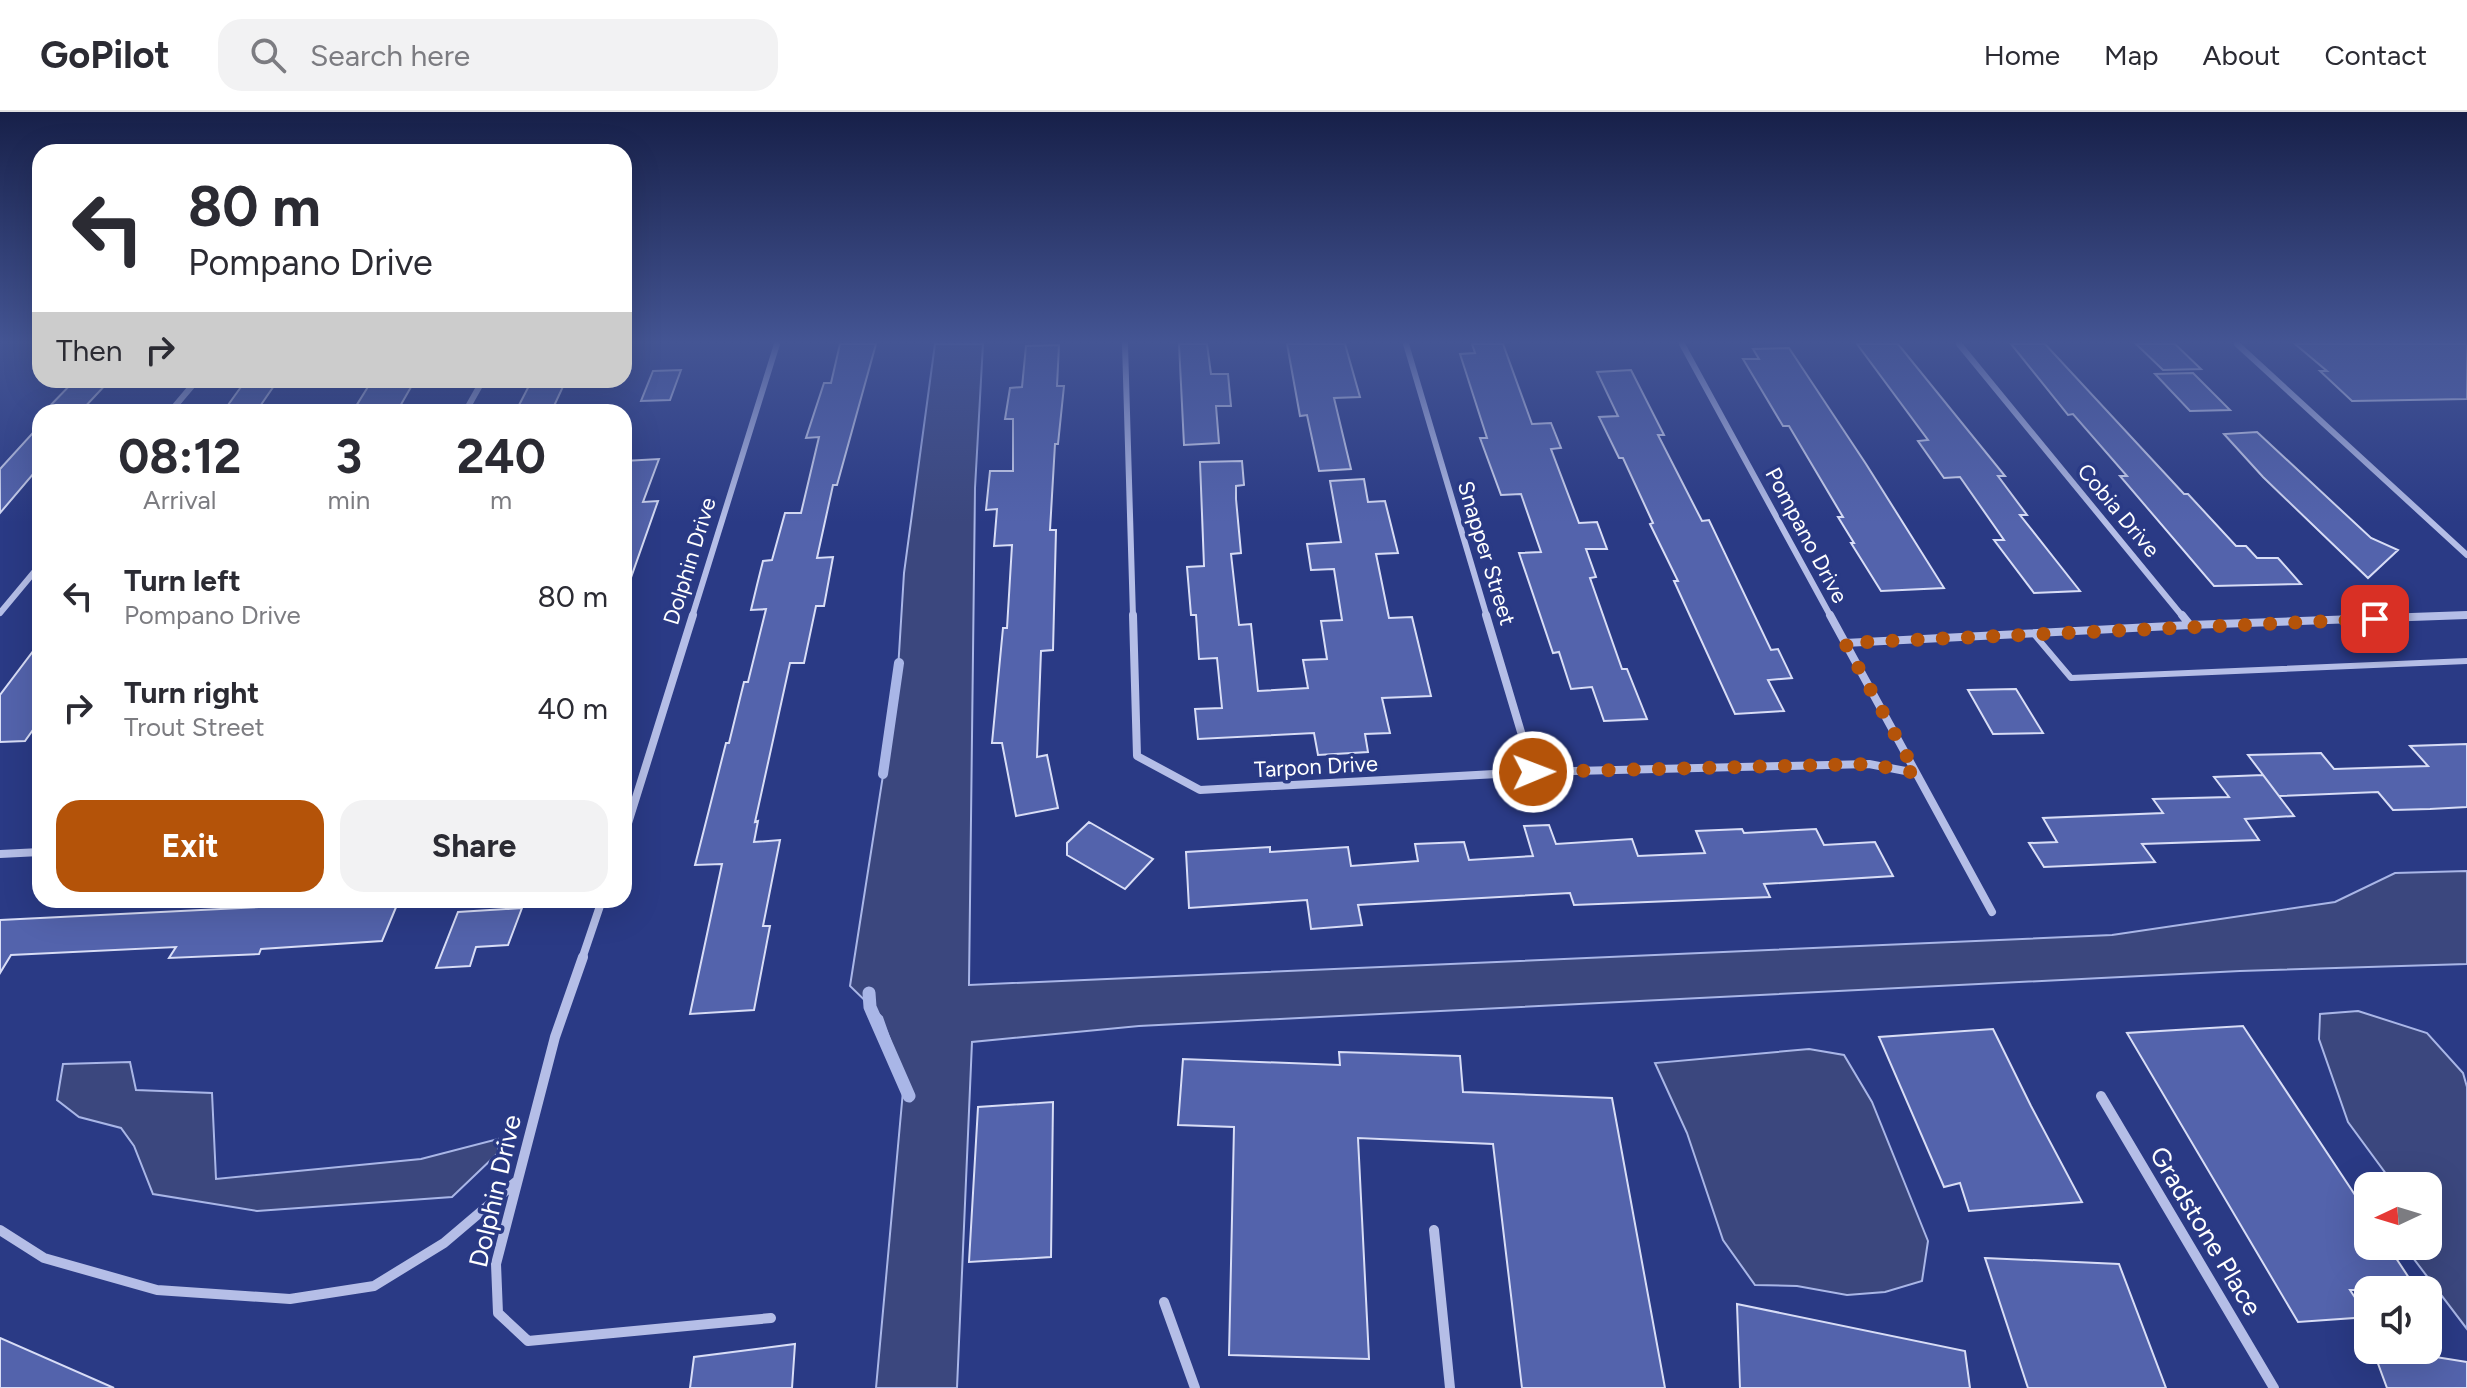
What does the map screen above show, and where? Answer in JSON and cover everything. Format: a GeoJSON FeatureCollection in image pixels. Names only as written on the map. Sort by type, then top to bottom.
{"type":"FeatureCollection","features":[{"type":"Feature","properties":{"kind":"street","name":"Dolphin Drive"},"geometry":{"type":"LineString","coordinates":[[632,805],[758,404]]}},
{"type":"Feature","properties":{"kind":"street","name":"Tarpon Drive"},"geometry":{"type":"LineString","coordinates":[[1127,404],[1137,756],[1200,790],[1533,772],[1869,764],[1916,773]]}},
{"type":"Feature","properties":{"kind":"street","name":"Snapper Street"},"geometry":{"type":"LineString","coordinates":[[1424,404],[1533,772]]}},
{"type":"Feature","properties":{"kind":"street","name":"Pompano Drive"},"geometry":{"type":"LineString","coordinates":[[1714,404],[1992,912]]}},
{"type":"Feature","properties":{"kind":"street","name":"Cobia Drive"},"geometry":{"type":"LineString","coordinates":[[2008,404],[2190,625]]}},
{"type":"Feature","properties":{"kind":"street"},"geometry":{"type":"LineString","coordinates":[[2302,404],[2467,555]]}},
{"type":"Feature","properties":{"kind":"street"},"geometry":{"type":"LineString","coordinates":[[0,613],[32,575]]}},
{"type":"Feature","properties":{"kind":"street"},"geometry":{"type":"LineString","coordinates":[[1845,643],[2190,625],[2467,615]]}},
{"type":"Feature","properties":{"kind":"street"},"geometry":{"type":"LineString","coordinates":[[0,854],[32,852]]}},
{"type":"Feature","properties":{"kind":"street","name":"Dolphin Drive"},"geometry":{"type":"LineString","coordinates":[[599,908],[555,1037],[496,1264],[498,1313],[528,1341],[771,1318]]}},
{"type":"Feature","properties":{"kind":"street","name":"Gradstone Place"},"geometry":{"type":"LineString","coordinates":[[2101,1096],[2274,1388]]}},
{"type":"Feature","properties":{"kind":"street"},"geometry":{"type":"LineString","coordinates":[[0,1230],[44,1258],[157,1290],[290,1299],[374,1286],[444,1243],[518,1180]]}},
{"type":"Feature","properties":{"kind":"street"},"geometry":{"type":"LineString","coordinates":[[1434,1230],[1450,1388]]}},
{"type":"Feature","properties":{"kind":"street"},"geometry":{"type":"LineString","coordinates":[[1164,1302],[1195,1388]]}},
{"type":"Feature","properties":{"kind":"lane"},"geometry":{"type":"LineString","coordinates":[[2033,633],[2071,678],[2467,661]]}},
{"type":"Feature","properties":{"kind":"water"},"geometry":{"type":"Polygon","coordinates":[[[927,404],[980,404],[975,488],[969,985],[2112,935],[2335,902],[2395,873],[2467,871],[2467,964],[2240,971],[1139,1026],[972,1042],[957,1388],[876,1388],[904,1080],[882,1017],[850,986],[897,686],[904,573],[927,404]]]}},
{"type":"Feature","properties":{"kind":"water"},"geometry":{"type":"Polygon","coordinates":[[[2358,1011],[2427,1033],[2463,1073],[2467,1087],[2467,1329],[2442,1296],[2442,1276],[2427,1276],[2415,1260],[2442,1260],[2442,1172],[2385,1172],[2348,1122],[2319,1039],[2320,1014],[2358,1011]]]}},
{"type":"Feature","properties":{"kind":"water"},"geometry":{"type":"Polygon","coordinates":[[[1809,1049],[1844,1055],[1872,1102],[1928,1241],[1922,1281],[1885,1292],[1847,1295],[1797,1286],[1755,1285],[1723,1240],[1687,1133],[1655,1063],[1809,1049]]]}},
{"type":"Feature","properties":{"kind":"water"},"geometry":{"type":"Polygon","coordinates":[[[130,1062],[136,1090],[212,1093],[216,1179],[421,1159],[498,1139],[498,1153],[452,1197],[257,1211],[153,1194],[134,1146],[121,1128],[79,1117],[57,1100],[63,1064],[130,1062]]]}},
{"type":"Feature","properties":{"kind":"building"},"geometry":{"type":"Polygon","coordinates":[[[817,404],[860,404],[837,485],[833,485],[817,558],[833,557],[824,606],[816,606],[804,663],[790,663],[755,822],[758,821],[754,842],[780,840],[763,926],[770,926],[754,1010],[690,1014],[722,864],[695,865],[726,743],[729,743],[744,682],[748,682],[766,609],[751,610],[763,561],[772,560],[785,513],[801,513],[819,437],[806,438],[817,404]]]}},
{"type":"Feature","properties":{"kind":"building"},"geometry":{"type":"Polygon","coordinates":[[[1007,404],[1062,404],[1058,444],[1055,444],[1050,530],[1056,530],[1053,650],[1041,651],[1037,757],[1047,755],[1058,808],[1016,816],[1002,743],[992,743],[1003,628],[1007,628],[1012,545],[994,546],[997,509],[986,510],[990,471],[1013,471],[1013,419],[1005,419],[1007,404]]]}},
{"type":"Feature","properties":{"kind":"building"},"geometry":{"type":"Polygon","coordinates":[[[1182,404],[1231,404],[1231,406],[1216,406],[1219,443],[1184,445],[1182,404]]]}},
{"type":"Feature","properties":{"kind":"building"},"geometry":{"type":"Polygon","coordinates":[[[1298,404],[1335,404],[1351,469],[1319,471],[1307,415],[1300,416],[1298,404]]]}},
{"type":"Feature","properties":{"kind":"building"},"geometry":{"type":"Polygon","coordinates":[[[1476,404],[1525,404],[1532,424],[1551,423],[1561,448],[1551,449],[1579,523],[1597,522],[1607,549],[1586,549],[1596,577],[1590,578],[1622,669],[1627,669],[1647,719],[1604,721],[1592,687],[1571,689],[1559,652],[1553,653],[1519,553],[1541,552],[1521,494],[1501,495],[1480,438],[1487,438],[1476,404]]]}},
{"type":"Feature","properties":{"kind":"building"},"geometry":{"type":"Polygon","coordinates":[[[1612,404],[1648,404],[1664,435],[1658,435],[1702,521],[1709,520],[1771,650],[1778,649],[1792,678],[1768,680],[1784,711],[1735,714],[1674,581],[1678,581],[1650,524],[1653,523],[1623,458],[1619,458],[1599,417],[1618,416],[1612,404]]]}},
{"type":"Feature","properties":{"kind":"building"},"geometry":{"type":"Polygon","coordinates":[[[1770,404],[1826,404],[1944,588],[1881,591],[1838,517],[1843,517],[1789,426],[1783,426],[1770,404]]]}},
{"type":"Feature","properties":{"kind":"building"},"geometry":{"type":"Polygon","coordinates":[[[1901,404],[1946,404],[2005,476],[1998,476],[2027,515],[2020,515],[2080,591],[2034,593],[1994,540],[2004,540],[1960,477],[1944,478],[1918,441],[1928,440],[1901,404]]]}},
{"type":"Feature","properties":{"kind":"building"},"geometry":{"type":"Polygon","coordinates":[[[2059,404],[2100,404],[2236,546],[2246,546],[2257,558],[2278,558],[2301,584],[2214,586],[2120,476],[2127,476],[2073,414],[2068,415],[2059,404]]]}},
{"type":"Feature","properties":{"kind":"building"},"geometry":{"type":"Polygon","coordinates":[[[2183,404],[2224,404],[2230,410],[2190,411],[2183,404]]]}},
{"type":"Feature","properties":{"kind":"building"},"geometry":{"type":"Polygon","coordinates":[[[2257,432],[2371,538],[2398,550],[2368,578],[2263,477],[2224,434],[2257,432]]]}},
{"type":"Feature","properties":{"kind":"building"},"geometry":{"type":"Polygon","coordinates":[[[32,434],[32,475],[0,513],[0,469],[32,434]]]}},
{"type":"Feature","properties":{"kind":"building"},"geometry":{"type":"Polygon","coordinates":[[[659,459],[643,502],[658,501],[632,575],[632,461],[659,459]]]}},
{"type":"Feature","properties":{"kind":"building"},"geometry":{"type":"Polygon","coordinates":[[[1242,461],[1244,485],[1236,486],[1241,553],[1231,554],[1239,625],[1251,624],[1258,691],[1308,688],[1303,660],[1327,659],[1321,621],[1342,620],[1334,569],[1311,570],[1307,544],[1341,542],[1330,481],[1364,479],[1368,502],[1385,501],[1398,553],[1376,554],[1389,618],[1412,617],[1431,696],[1382,698],[1390,733],[1365,734],[1368,752],[1318,755],[1314,733],[1198,739],[1195,709],[1222,708],[1217,658],[1199,659],[1196,615],[1191,615],[1187,567],[1204,566],[1200,462],[1242,461]]]}},
{"type":"Feature","properties":{"kind":"building"},"geometry":{"type":"Polygon","coordinates":[[[32,653],[32,731],[25,741],[0,742],[0,695],[32,653]]]}},
{"type":"Feature","properties":{"kind":"building"},"geometry":{"type":"Polygon","coordinates":[[[2016,689],[2043,733],[1993,734],[1968,690],[2016,689]]]}},
{"type":"Feature","properties":{"kind":"building"},"geometry":{"type":"Polygon","coordinates":[[[2467,744],[2467,807],[2430,809],[2393,810],[2378,792],[2279,796],[2248,755],[2321,753],[2334,769],[2428,766],[2410,746],[2467,744]]]}},
{"type":"Feature","properties":{"kind":"building"},"geometry":{"type":"Polygon","coordinates":[[[2263,775],[2294,816],[2245,819],[2259,840],[2142,844],[2155,862],[2044,867],[2029,843],[2057,842],[2043,818],[2163,813],[2153,799],[2229,797],[2214,777],[2263,775]]]}},
{"type":"Feature","properties":{"kind":"building"},"geometry":{"type":"Polygon","coordinates":[[[1089,822],[1153,859],[1125,889],[1067,855],[1067,843],[1089,822]]]}},
{"type":"Feature","properties":{"kind":"building"},"geometry":{"type":"Polygon","coordinates":[[[1549,825],[1556,844],[1632,839],[1638,856],[1705,853],[1696,831],[1742,829],[1744,833],[1816,829],[1824,845],[1875,842],[1893,876],[1764,884],[1770,897],[1574,905],[1570,893],[1358,905],[1362,925],[1311,929],[1307,900],[1189,908],[1186,852],[1270,847],[1270,852],[1348,847],[1351,866],[1418,861],[1415,844],[1464,842],[1469,860],[1533,856],[1524,826],[1549,825]]]}},
{"type":"Feature","properties":{"kind":"building"},"geometry":{"type":"Polygon","coordinates":[[[239,908],[396,908],[382,941],[261,949],[259,954],[169,958],[176,947],[11,955],[0,973],[0,920],[239,908]]]}},
{"type":"Feature","properties":{"kind":"building"},"geometry":{"type":"Polygon","coordinates":[[[522,908],[508,945],[476,947],[470,966],[436,968],[458,912],[522,908]]]}},
{"type":"Feature","properties":{"kind":"building"},"geometry":{"type":"Polygon","coordinates":[[[2243,1026],[2354,1193],[2354,1260],[2397,1260],[2408,1276],[2354,1276],[2354,1290],[2350,1290],[2354,1296],[2354,1318],[2298,1322],[2127,1033],[2243,1026]]]}},
{"type":"Feature","properties":{"kind":"building"},"geometry":{"type":"Polygon","coordinates":[[[1993,1029],[2082,1202],[1969,1211],[1960,1183],[1944,1187],[1879,1037],[1993,1029]]]}},
{"type":"Feature","properties":{"kind":"building"},"geometry":{"type":"Polygon","coordinates":[[[1339,1052],[1460,1056],[1463,1092],[1612,1098],[1665,1388],[1522,1388],[1493,1144],[1358,1138],[1369,1359],[1229,1355],[1234,1127],[1178,1125],[1183,1059],[1340,1065],[1339,1052]]]}},
{"type":"Feature","properties":{"kind":"building"},"geometry":{"type":"Polygon","coordinates":[[[1053,1102],[1051,1257],[969,1262],[978,1107],[1053,1102]]]}},
{"type":"Feature","properties":{"kind":"building"},"geometry":{"type":"Polygon","coordinates":[[[1985,1258],[2119,1264],[2166,1388],[2028,1388],[1985,1258]]]}},
{"type":"Feature","properties":{"kind":"building"},"geometry":{"type":"Polygon","coordinates":[[[1737,1304],[1965,1351],[1970,1388],[1740,1388],[1737,1304]]]}},
{"type":"Feature","properties":{"kind":"building"},"geometry":{"type":"Polygon","coordinates":[[[0,1338],[114,1388],[0,1388],[0,1338]]]}},
{"type":"Feature","properties":{"kind":"building"},"geometry":{"type":"Polygon","coordinates":[[[795,1344],[792,1388],[690,1388],[694,1357],[795,1344]]]}},
{"type":"Feature","properties":{"kind":"building"},"geometry":{"type":"Polygon","coordinates":[[[2442,1358],[2467,1362],[2467,1388],[2387,1388],[2378,1364],[2442,1364],[2442,1358]]]}},
{"type":"Feature","properties":{"kind":"waterway"},"geometry":{"type":"LineString","coordinates":[[883,774],[899,663]]}},
{"type":"Feature","properties":{"kind":"waterway"},"geometry":{"type":"LineString","coordinates":[[869,993],[870,1007],[909,1096]]}},
{"type":"Feature","properties":{"kind":"route"},"geometry":{"type":"LineString","coordinates":[[1533,772],[1869,764],[1916,773],[1845,643],[2375,619]]}}]}
